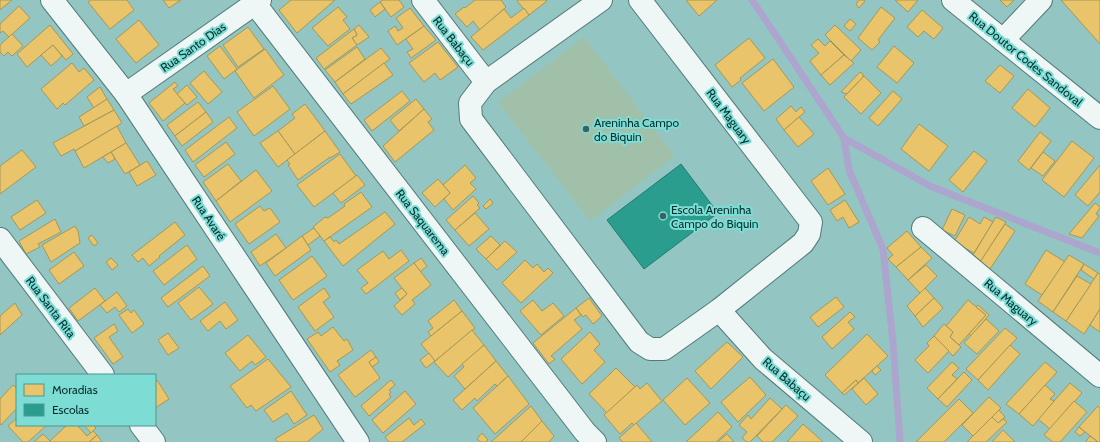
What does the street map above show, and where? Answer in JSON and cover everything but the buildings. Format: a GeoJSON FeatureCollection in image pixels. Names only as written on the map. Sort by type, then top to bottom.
{"type":"FeatureCollection","features":[{"type":"Feature","properties":{"kind":"street","name":"Rua Avaré"},"geometry":{"type":"LineString","coordinates":[[52,0],[126,94],[358,442]]}},
{"type":"Feature","properties":{"kind":"street","name":"Rua Babaçu"},"geometry":{"type":"LineString","coordinates":[[423,0],[486,82]]}},
{"type":"Feature","properties":{"kind":"street"},"geometry":{"type":"LineString","coordinates":[[601,0],[486,82],[470,103],[472,120],[639,342],[650,349],[664,349],[719,310]]}},
{"type":"Feature","properties":{"kind":"street","name":"Rua Maguary"},"geometry":{"type":"LineString","coordinates":[[640,0],[811,222],[809,234],[803,243],[719,310]]}},
{"type":"Feature","properties":{"kind":"street","name":"Rua Doutor Codes Sandoval"},"geometry":{"type":"LineString","coordinates":[[953,0],[1100,118]]}},
{"type":"Feature","properties":{"kind":"street"},"geometry":{"type":"LineString","coordinates":[[1003,40],[1041,0]]}},
{"type":"Feature","properties":{"kind":"street","name":"Rua Santo Dias"},"geometry":{"type":"LineString","coordinates":[[126,94],[256,1]]}},
{"type":"Feature","properties":{"kind":"street","name":"Rua Saquarema"},"geometry":{"type":"LineString","coordinates":[[256,1],[580,426],[595,442]]}},
{"type":"Feature","properties":{"kind":"street","name":"Rua Maguary"},"geometry":{"type":"LineString","coordinates":[[923,228],[1100,376]]}},
{"type":"Feature","properties":{"kind":"street","name":"Rua Santa Rita"},"geometry":{"type":"LineString","coordinates":[[0,239],[102,374]]}},
{"type":"Feature","properties":{"kind":"street","name":"Rua Babaçu"},"geometry":{"type":"LineString","coordinates":[[719,310],[763,359],[861,442]]}},
{"type":"Feature","properties":{"kind":"street"},"geometry":{"type":"LineString","coordinates":[[142,426],[154,442]]}},
{"type":"Feature","properties":{"kind":"green space","name":"Areninha Campo do Biquin"},"geometry":{"type":"Polygon","coordinates":[[[584,37],[675,156],[590,221],[498,102],[584,37]]]}},
{"type":"Feature","properties":{"kind":"waterway"},"geometry":{"type":"LineString","coordinates":[[752,0],[844,138],[849,170],[883,249],[893,342],[900,441]]}},
{"type":"Feature","properties":{"kind":"waterway"},"geometry":{"type":"LineString","coordinates":[[844,138],[930,186],[1100,253]]}},
{"type":"Feature","properties":{"kind":"place","name":"Areninha Campo do Biquin"},"geometry":{"type":"Point","coordinates":[586,129]}},
{"type":"Feature","properties":{"kind":"place","name":"Escola Areninha Campo do Biquin"},"geometry":{"type":"Point","coordinates":[663,216]}}]}
